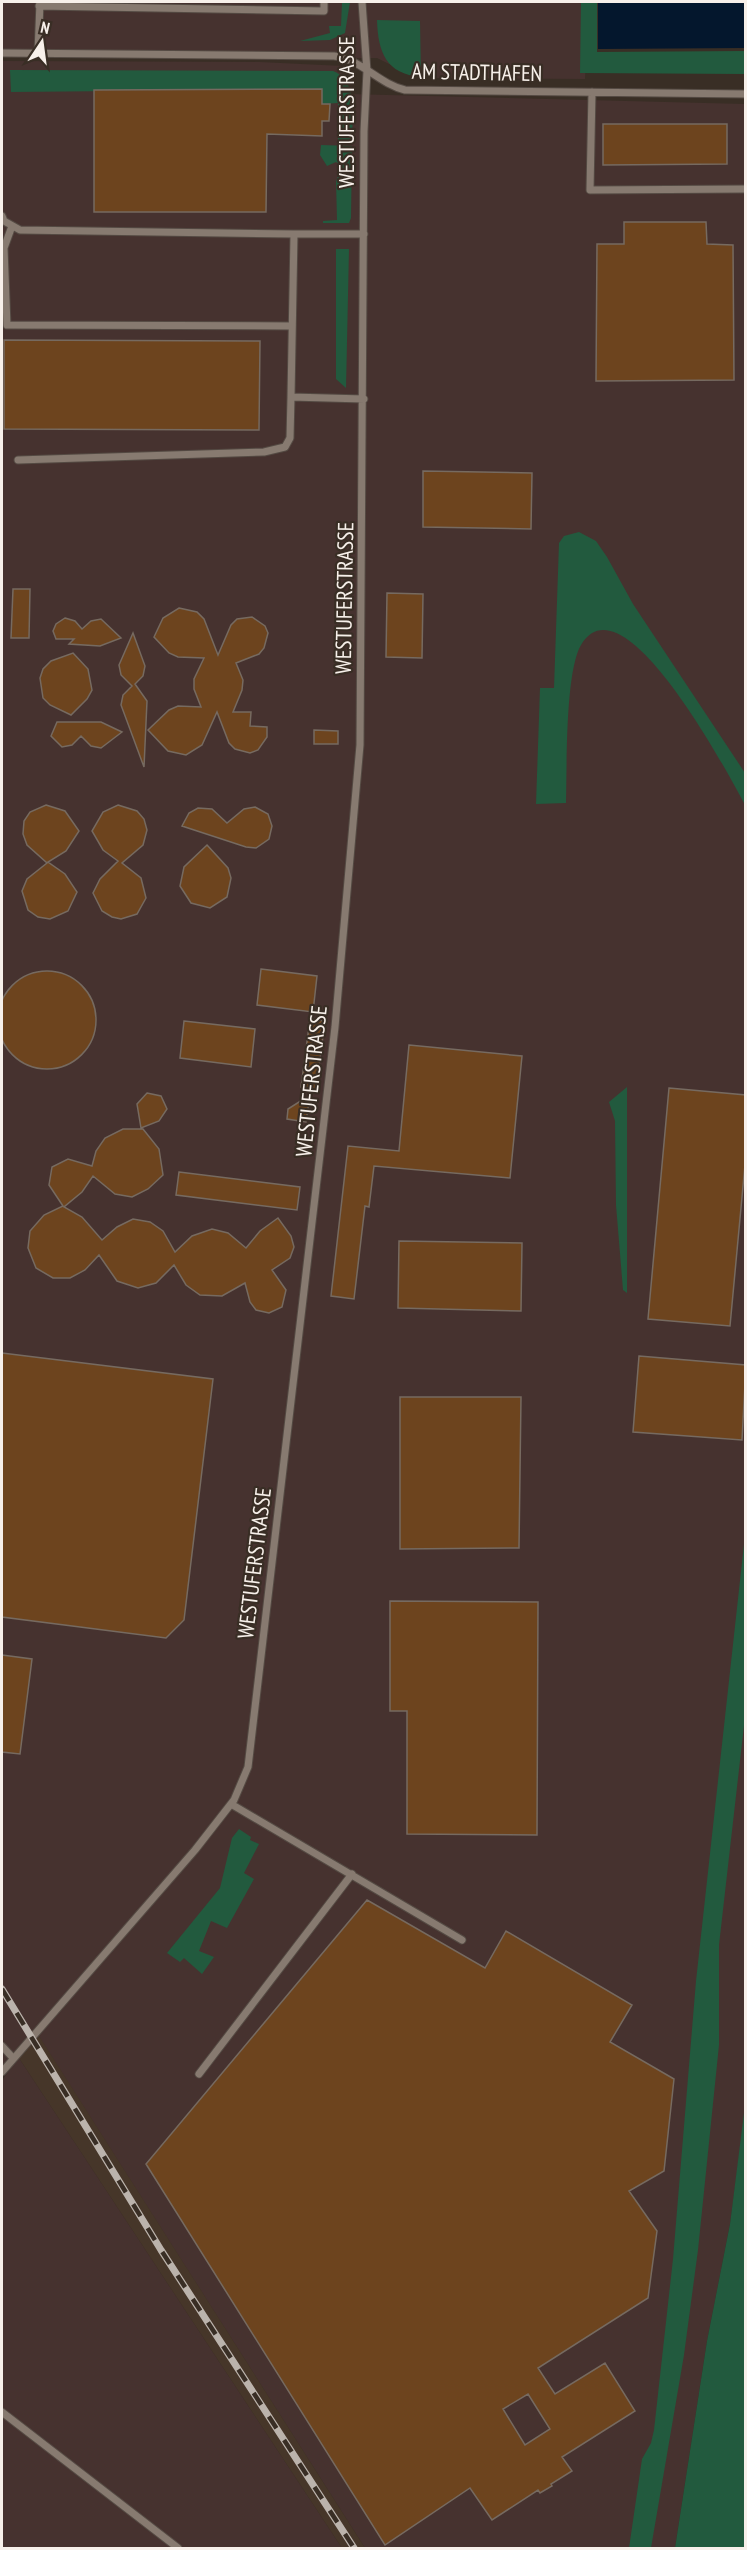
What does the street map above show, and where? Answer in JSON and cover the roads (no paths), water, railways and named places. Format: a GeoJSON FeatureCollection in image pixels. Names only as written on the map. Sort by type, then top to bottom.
{"type":"FeatureCollection","features":[{"type":"Feature","properties":{"kind":"lane"},"geometry":{"type":"LineString","coordinates":[[38,53],[40,4],[324,11],[324,2]]}},
{"type":"Feature","properties":{"kind":"lane","name":"WESTUFERSTRASSE"},"geometry":{"type":"LineString","coordinates":[[2,2072],[195,1850],[231,1804],[248,1767],[348,910],[360,745],[367,71],[362,2]]}},
{"type":"Feature","properties":{"kind":"lane","name":"AM STADTHAFEN"},"geometry":{"type":"LineString","coordinates":[[2,53],[334,56],[351,61],[391,86],[405,90],[746,93]]}},
{"type":"Feature","properties":{"kind":"lane"},"geometry":{"type":"LineString","coordinates":[[592,92],[590,190],[746,189]]}},
{"type":"Feature","properties":{"kind":"lane"},"geometry":{"type":"LineString","coordinates":[[2,216],[4,221],[20,230],[364,234]]}},
{"type":"Feature","properties":{"kind":"lane"},"geometry":{"type":"LineString","coordinates":[[12,226],[4,248],[7,325],[292,326]]}},
{"type":"Feature","properties":{"kind":"lane"},"geometry":{"type":"LineString","coordinates":[[18,460],[264,452],[285,447],[290,438],[294,234]]}},
{"type":"Feature","properties":{"kind":"lane"},"geometry":{"type":"LineString","coordinates":[[291,398],[364,399]]}},
{"type":"Feature","properties":{"kind":"lane"},"geometry":{"type":"LineString","coordinates":[[231,1804],[462,1940]]}},
{"type":"Feature","properties":{"kind":"lane"},"geometry":{"type":"LineString","coordinates":[[199,2074],[351,1874]]}},
{"type":"Feature","properties":{"kind":"lane"},"geometry":{"type":"LineString","coordinates":[[2,2046],[13,2058]]}},
{"type":"Feature","properties":{"kind":"lane"},"geometry":{"type":"LineString","coordinates":[[2,2412],[178,2548]]}},
{"type":"Feature","properties":{"kind":"water"},"geometry":{"type":"Polygon","coordinates":[[[598,2],[745,2],[745,48],[598,49],[598,2]]]}},
{"type":"Feature","properties":{"kind":"railway"},"geometry":{"type":"LineString","coordinates":[[2,1989],[161,2250],[354,2548]]}}]}
